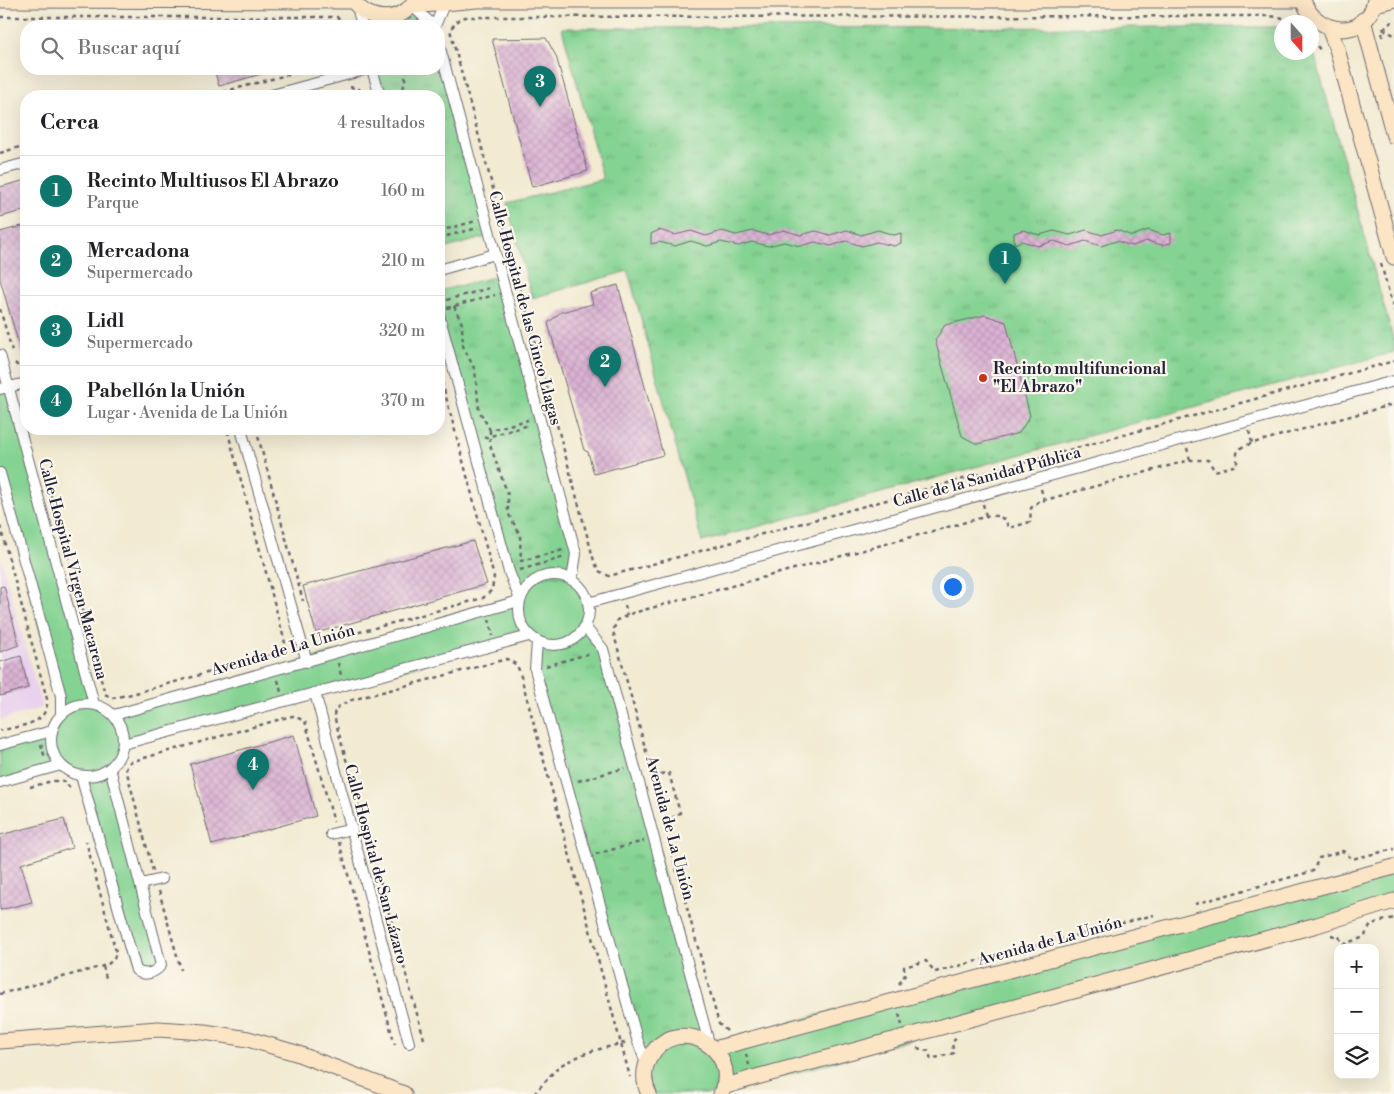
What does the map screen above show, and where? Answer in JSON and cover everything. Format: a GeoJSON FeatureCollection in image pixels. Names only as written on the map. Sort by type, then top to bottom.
{"type":"FeatureCollection","features":[{"type":"Feature","properties":{"kind":"main road"},"geometry":{"type":"LineString","coordinates":[[0,0],[354,2],[365,13],[385,18],[400,14],[414,3],[477,0],[1303,0],[1312,18],[1329,28],[1347,28],[1364,20],[1375,2],[1393,0]]}},
{"type":"Feature","properties":{"kind":"main road"},"geometry":{"type":"LineString","coordinates":[[1364,20],[1394,136]]}},
{"type":"Feature","properties":{"kind":"main road"},"geometry":{"type":"LineString","coordinates":[[1329,28],[1337,49],[1394,257]]}},
{"type":"Feature","properties":{"kind":"main road","name":"Avenida de La Unión"},"geometry":{"type":"LineString","coordinates":[[712,1046],[742,1035],[896,1002],[954,984],[1394,867]]}},
{"type":"Feature","properties":{"kind":"main road"},"geometry":{"type":"LineString","coordinates":[[722,1091],[753,1078],[1317,925],[1394,901]]}},
{"type":"Feature","properties":{"kind":"main road"},"geometry":{"type":"LineString","coordinates":[[0,1041],[158,1029],[204,1032],[248,1039],[296,1052],[404,1094]]}},
{"type":"Feature","properties":{"kind":"main road"},"geometry":{"type":"LineString","coordinates":[[649,1094],[644,1077],[646,1063],[654,1050],[665,1040],[680,1036],[695,1037],[712,1046],[724,1063],[725,1078],[722,1091]]}},
{"type":"Feature","properties":{"kind":"street"},"geometry":{"type":"LineString","coordinates":[[354,2],[360,20]]}},
{"type":"Feature","properties":{"kind":"street"},"geometry":{"type":"LineString","coordinates":[[437,20],[445,2]]}},
{"type":"Feature","properties":{"kind":"street"},"geometry":{"type":"LineString","coordinates":[[414,3],[429,20]]}},
{"type":"Feature","properties":{"kind":"street","name":"Calle Hospital de las Cinco Llagas"},"geometry":{"type":"LineString","coordinates":[[445,66],[504,284],[537,420],[576,554],[572,580]]}},
{"type":"Feature","properties":{"kind":"street"},"geometry":{"type":"LineString","coordinates":[[290,90],[346,75]]}},
{"type":"Feature","properties":{"kind":"street"},"geometry":{"type":"LineString","coordinates":[[374,75],[378,90]]}},
{"type":"Feature","properties":{"kind":"street"},"geometry":{"type":"LineString","coordinates":[[0,170],[20,165]]}},
{"type":"Feature","properties":{"kind":"street"},"geometry":{"type":"LineString","coordinates":[[445,268],[496,254]]}},
{"type":"Feature","properties":{"kind":"street"},"geometry":{"type":"LineString","coordinates":[[445,328],[509,572],[520,600],[520,620],[533,639],[535,669],[637,1039],[646,1063]]}},
{"type":"Feature","properties":{"kind":"street","name":"Calle Hospital Virgen Macarena"},"geometry":{"type":"LineString","coordinates":[[0,355],[4,388],[54,555],[94,704]]}},
{"type":"Feature","properties":{"kind":"street","name":"Calle de la Sanidad Pública"},"geometry":{"type":"LineString","coordinates":[[588,603],[1394,382]]}},
{"type":"Feature","properties":{"kind":"street"},"geometry":{"type":"LineString","coordinates":[[4,388],[20,384]]}},
{"type":"Feature","properties":{"kind":"street"},"geometry":{"type":"LineString","coordinates":[[243,435],[307,662]]}},
{"type":"Feature","properties":{"kind":"street"},"geometry":{"type":"LineString","coordinates":[[0,473],[61,696],[61,714],[52,731],[53,752],[61,764],[72,773],[81,776],[102,773],[117,761],[123,744],[123,734],[114,715],[105,708],[94,704],[82,704],[61,714]]}},
{"type":"Feature","properties":{"kind":"street"},"geometry":{"type":"LineString","coordinates":[[123,744],[496,645],[533,639],[548,645],[559,646],[579,636],[586,627],[589,617],[588,603],[581,587],[562,575],[541,577],[531,583],[520,600]]}},
{"type":"Feature","properties":{"kind":"street","name":"Avenida de La Unión"},"geometry":{"type":"LineString","coordinates":[[114,715],[276,671],[520,600]]}},
{"type":"Feature","properties":{"kind":"street","name":"Avenida de La Unión"},"geometry":{"type":"LineString","coordinates":[[586,627],[604,650],[712,1046]]}},
{"type":"Feature","properties":{"kind":"street","name":"Calle Hospital de San Lázaro"},"geometry":{"type":"LineString","coordinates":[[315,693],[409,1043]]}},
{"type":"Feature","properties":{"kind":"street"},"geometry":{"type":"LineString","coordinates":[[0,745],[52,731]]}},
{"type":"Feature","properties":{"kind":"street"},"geometry":{"type":"LineString","coordinates":[[0,782],[61,764]]}},
{"type":"Feature","properties":{"kind":"street"},"geometry":{"type":"LineString","coordinates":[[81,776],[136,970],[144,974],[157,970],[161,964],[110,768]]}},
{"type":"Feature","properties":{"kind":"street"},"geometry":{"type":"LineString","coordinates":[[334,833],[352,829]]}},
{"type":"Feature","properties":{"kind":"street"},"geometry":{"type":"LineString","coordinates":[[141,884],[159,880]]}},
{"type":"Feature","properties":{"kind":"path"},"geometry":{"type":"LineString","coordinates":[[0,17],[337,18],[339,20]]}},
{"type":"Feature","properties":{"kind":"path"},"geometry":{"type":"LineString","coordinates":[[1274,17],[465,17],[456,22],[450,30],[591,550],[599,571],[609,576],[1394,361]]}},
{"type":"Feature","properties":{"kind":"path"},"geometry":{"type":"LineString","coordinates":[[1368,40],[1382,36],[1383,29],[1394,20]]}},
{"type":"Feature","properties":{"kind":"path"},"geometry":{"type":"LineString","coordinates":[[1383,29],[1394,35]]}},
{"type":"Feature","properties":{"kind":"path"},"geometry":{"type":"LineString","coordinates":[[1319,49],[1322,53],[1337,49]]}},
{"type":"Feature","properties":{"kind":"path"},"geometry":{"type":"LineString","coordinates":[[230,90],[287,75]]}},
{"type":"Feature","properties":{"kind":"path"},"geometry":{"type":"LineString","coordinates":[[403,90],[406,75]]}},
{"type":"Feature","properties":{"kind":"path"},"geometry":{"type":"LineString","coordinates":[[344,88],[354,87],[360,90]]}},
{"type":"Feature","properties":{"kind":"path"},"geometry":{"type":"LineString","coordinates":[[0,153],[20,148]]}},
{"type":"Feature","properties":{"kind":"path"},"geometry":{"type":"LineString","coordinates":[[445,229],[478,220]]}},
{"type":"Feature","properties":{"kind":"path"},"geometry":{"type":"LineString","coordinates":[[445,236],[502,222]]}},
{"type":"Feature","properties":{"kind":"path"},"geometry":{"type":"LineString","coordinates":[[445,300],[518,280]]}},
{"type":"Feature","properties":{"kind":"path"},"geometry":{"type":"LineString","coordinates":[[445,310],[499,294]]}},
{"type":"Feature","properties":{"kind":"path"},"geometry":{"type":"LineString","coordinates":[[454,306],[462,324],[463,346],[475,370],[480,410],[490,430],[494,458],[508,495],[508,513],[520,535],[521,561],[566,550]]}},
{"type":"Feature","properties":{"kind":"path"},"geometry":{"type":"LineString","coordinates":[[0,309],[15,363],[20,369]]}},
{"type":"Feature","properties":{"kind":"path"},"geometry":{"type":"LineString","coordinates":[[312,632],[313,637],[321,640],[331,640],[482,598],[492,590],[494,577],[445,393]]}},
{"type":"Feature","properties":{"kind":"path"},"geometry":{"type":"LineString","coordinates":[[753,1078],[742,1035],[727,1031],[719,1024],[668,834],[667,825],[672,817],[680,813],[669,773],[661,774],[652,771],[649,762],[613,631],[617,620],[633,613],[988,516],[998,515],[1004,519],[1008,528],[1030,522],[1030,508],[1038,502],[1190,460],[1208,460],[1215,471],[1237,465],[1237,453],[1242,447],[1252,443],[1394,404]]}},
{"type":"Feature","properties":{"kind":"path"},"geometry":{"type":"LineString","coordinates":[[490,430],[555,418]]}},
{"type":"Feature","properties":{"kind":"path"},"geometry":{"type":"LineString","coordinates":[[459,444],[537,420]]}},
{"type":"Feature","properties":{"kind":"path"},"geometry":{"type":"LineString","coordinates":[[45,474],[105,694],[112,698],[122,697],[271,656],[283,649],[285,643],[229,435]]}},
{"type":"Feature","properties":{"kind":"path"},"geometry":{"type":"LineString","coordinates":[[258,435],[305,608]]}},
{"type":"Feature","properties":{"kind":"path"},"geometry":{"type":"LineString","coordinates":[[0,526],[48,699],[48,710],[44,717],[0,731]]}},
{"type":"Feature","properties":{"kind":"path"},"geometry":{"type":"LineString","coordinates":[[494,577],[591,550]]}},
{"type":"Feature","properties":{"kind":"path"},"geometry":{"type":"LineString","coordinates":[[54,555],[66,552]]}},
{"type":"Feature","properties":{"kind":"path"},"geometry":{"type":"LineString","coordinates":[[11,567],[25,563]]}},
{"type":"Feature","properties":{"kind":"path"},"geometry":{"type":"LineString","coordinates":[[482,598],[496,645]]}},
{"type":"Feature","properties":{"kind":"path"},"geometry":{"type":"LineString","coordinates":[[331,640],[348,700]]}},
{"type":"Feature","properties":{"kind":"path"},"geometry":{"type":"LineString","coordinates":[[520,673],[617,646]]}},
{"type":"Feature","properties":{"kind":"path"},"geometry":{"type":"LineString","coordinates":[[271,656],[288,718]]}},
{"type":"Feature","properties":{"kind":"path"},"geometry":{"type":"LineString","coordinates":[[424,1038],[336,721],[335,709],[348,700],[500,659],[507,659],[517,665],[520,673],[631,1084]]}},
{"type":"Feature","properties":{"kind":"path"},"geometry":{"type":"LineString","coordinates":[[89,688],[102,684]]}},
{"type":"Feature","properties":{"kind":"path"},"geometry":{"type":"LineString","coordinates":[[48,699],[61,696]]}},
{"type":"Feature","properties":{"kind":"path"},"geometry":{"type":"LineString","coordinates":[[122,697],[126,712]]}},
{"type":"Feature","properties":{"kind":"path"},"geometry":{"type":"LineString","coordinates":[[181,970],[159,880],[126,769],[130,762],[139,758],[293,716],[301,718],[306,721],[309,730],[334,833],[395,1045]]}},
{"type":"Feature","properties":{"kind":"path"},"geometry":{"type":"LineString","coordinates":[[35,721],[52,781]]}},
{"type":"Feature","properties":{"kind":"path"},"geometry":{"type":"LineString","coordinates":[[552,788],[649,762]]}},
{"type":"Feature","properties":{"kind":"path"},"geometry":{"type":"LineString","coordinates":[[114,783],[128,779]]}},
{"type":"Feature","properties":{"kind":"path"},"geometry":{"type":"LineString","coordinates":[[26,788],[52,781],[64,781],[70,786],[74,794],[85,791]]}},
{"type":"Feature","properties":{"kind":"path"},"geometry":{"type":"LineString","coordinates":[[572,861],[668,834]]}},
{"type":"Feature","properties":{"kind":"path"},"geometry":{"type":"LineString","coordinates":[[0,994],[110,963],[116,952],[86,839]]}},
{"type":"Feature","properties":{"kind":"path"},"geometry":{"type":"LineString","coordinates":[[1194,905],[1313,871],[1319,858],[1343,851],[1352,859],[1394,849]]}},
{"type":"Feature","properties":{"kind":"path"},"geometry":{"type":"LineString","coordinates":[[1363,857],[1368,874]]}},
{"type":"Feature","properties":{"kind":"path"},"geometry":{"type":"LineString","coordinates":[[1304,874],[1308,890]]}},
{"type":"Feature","properties":{"kind":"path"},"geometry":{"type":"LineString","coordinates":[[1377,906],[1380,921]]}},
{"type":"Feature","properties":{"kind":"path"},"geometry":{"type":"LineString","coordinates":[[905,1036],[892,986],[902,983],[905,975],[904,967],[926,962],[935,972],[1157,915]]}},
{"type":"Feature","properties":{"kind":"path"},"geometry":{"type":"LineString","coordinates":[[103,966],[106,978]]}},
{"type":"Feature","properties":{"kind":"path"},"geometry":{"type":"LineString","coordinates":[[949,969],[954,984]]}},
{"type":"Feature","properties":{"kind":"path"},"geometry":{"type":"LineString","coordinates":[[534,1094],[559,1066],[588,1052],[620,1045]]}},
{"type":"Feature","properties":{"kind":"shaded area"},"geometry":{"type":"Polygon","coordinates":[[[0,554],[42,708],[0,720],[0,554]]]}},
{"type":"Feature","properties":{"kind":"green space"},"geometry":{"type":"Polygon","coordinates":[[[412,6],[427,20],[363,20],[365,13],[374,17],[412,6]]]}},
{"type":"Feature","properties":{"kind":"green space"},"geometry":{"type":"Polygon","coordinates":[[[1274,27],[1274,60],[1316,60],[1394,342],[1394,352],[702,542],[628,271],[532,298],[507,203],[603,179],[562,28],[1274,27]]]}},
{"type":"Feature","properties":{"kind":"green space"},"geometry":{"type":"Polygon","coordinates":[[[445,67],[490,236],[445,248],[445,90],[378,90],[374,75],[445,75],[445,67]]]}},
{"type":"Feature","properties":{"kind":"green space"},"geometry":{"type":"Polygon","coordinates":[[[501,275],[576,554],[572,580],[556,576],[542,578],[529,585],[520,599],[445,336],[445,289],[501,275]]]}},
{"type":"Feature","properties":{"kind":"green space"},"geometry":{"type":"Polygon","coordinates":[[[0,355],[94,704],[105,708],[114,715],[520,599],[534,580],[549,574],[565,576],[578,586],[587,600],[589,616],[584,631],[563,645],[553,646],[529,636],[123,744],[117,761],[110,768],[161,965],[139,972],[81,776],[64,768],[0,782],[0,745],[52,731],[61,714],[0,473],[0,355]]]}},
{"type":"Feature","properties":{"kind":"green space"},"geometry":{"type":"Polygon","coordinates":[[[585,627],[603,649],[709,1043],[681,1036],[646,1063],[535,669],[537,642],[552,645],[564,644],[575,638],[585,627]]]}},
{"type":"Feature","properties":{"kind":"green space"},"geometry":{"type":"Polygon","coordinates":[[[1394,867],[1394,901],[721,1094],[649,1094],[646,1063],[665,1040],[709,1043],[1394,867]]]}},
{"type":"Feature","properties":{"kind":"building"},"geometry":{"type":"Polygon","coordinates":[[[546,38],[556,56],[588,171],[532,187],[492,39],[546,38]]]}},
{"type":"Feature","properties":{"kind":"building"},"geometry":{"type":"Polygon","coordinates":[[[216,75],[258,75],[219,86],[216,75]]]}},
{"type":"Feature","properties":{"kind":"building"},"geometry":{"type":"Polygon","coordinates":[[[20,182],[20,212],[0,217],[0,187],[20,182]]]}},
{"type":"Feature","properties":{"kind":"building"},"geometry":{"type":"Polygon","coordinates":[[[20,227],[20,349],[0,279],[0,232],[20,227]]]}},
{"type":"Feature","properties":{"kind":"building"},"geometry":{"type":"Polygon","coordinates":[[[659,230],[675,235],[691,231],[706,236],[722,231],[736,235],[753,231],[768,235],[784,230],[800,235],[816,231],[830,235],[847,230],[861,235],[878,230],[894,235],[901,233],[901,243],[894,246],[877,242],[862,246],[846,241],[831,246],[815,242],[800,246],[784,242],[768,246],[752,242],[738,246],[721,242],[707,246],[691,241],[675,246],[659,242],[651,244],[651,234],[659,230]]]}},
{"type":"Feature","properties":{"kind":"building"},"geometry":{"type":"Polygon","coordinates":[[[1023,230],[1039,235],[1054,231],[1070,235],[1086,230],[1102,235],[1117,230],[1132,236],[1148,230],[1163,235],[1171,233],[1171,243],[1162,245],[1147,241],[1132,246],[1116,241],[1101,246],[1085,241],[1070,246],[1054,241],[1038,246],[1022,241],[1014,244],[1014,233],[1023,230]]]}},
{"type":"Feature","properties":{"kind":"building"},"geometry":{"type":"Polygon","coordinates":[[[618,285],[663,455],[594,474],[588,452],[584,450],[548,323],[561,312],[593,304],[590,293],[618,285]]]}},
{"type":"Feature","properties":{"kind":"building","name":"Recinto multifuncional \"El Abrazo\""},"geometry":{"type":"Polygon","coordinates":[[[985,315],[1006,322],[1030,416],[1019,433],[977,444],[962,436],[935,340],[945,325],[985,315]]]}},
{"type":"Feature","properties":{"kind":"building"},"geometry":{"type":"Polygon","coordinates":[[[473,541],[487,584],[316,633],[303,586],[473,541]]]}},
{"type":"Feature","properties":{"kind":"building"},"geometry":{"type":"Polygon","coordinates":[[[4,586],[19,645],[0,652],[0,587],[4,586]]]}},
{"type":"Feature","properties":{"kind":"building"},"geometry":{"type":"Polygon","coordinates":[[[21,656],[28,688],[0,696],[0,662],[21,656]]]}},
{"type":"Feature","properties":{"kind":"building"},"geometry":{"type":"Polygon","coordinates":[[[294,735],[316,816],[212,845],[190,764],[294,735]]]}},
{"type":"Feature","properties":{"kind":"building"},"geometry":{"type":"Polygon","coordinates":[[[64,819],[72,848],[21,864],[32,902],[0,910],[0,835],[64,819]]]}},
{"type":"Feature","properties":{"kind":"place","name":"Lidl"},"geometry":{"type":"Point","coordinates":[540,107]}},
{"type":"Feature","properties":{"kind":"place","name":"Recinto Multiusos El Abrazo"},"geometry":{"type":"Point","coordinates":[1005,284]}},
{"type":"Feature","properties":{"kind":"place","name":"Recinto multifuncional \"El Abrazo\""},"geometry":{"type":"Point","coordinates":[983,378]}},
{"type":"Feature","properties":{"kind":"place","name":"Mercadona"},"geometry":{"type":"Point","coordinates":[605,387]}},
{"type":"Feature","properties":{"kind":"place","name":"Pabellón la Unión"},"geometry":{"type":"Point","coordinates":[253,790]}}]}
